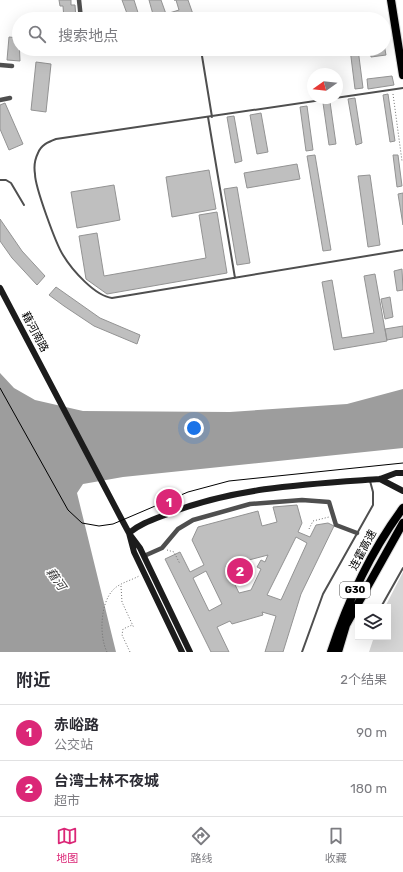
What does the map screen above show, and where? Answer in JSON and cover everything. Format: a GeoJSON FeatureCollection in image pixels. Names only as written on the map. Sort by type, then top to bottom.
{"type":"FeatureCollection","features":[{"type":"Feature","properties":{"kind":"highway"},"geometry":{"type":"LineString","coordinates":[[391,0],[403,75]]}},
{"type":"Feature","properties":{"kind":"highway","name":"连霍高速"},"geometry":{"type":"LineString","coordinates":[[331,652],[363,571],[386,530],[403,508]]}},
{"type":"Feature","properties":{"kind":"highway","name":"连霍高速"},"geometry":{"type":"LineString","coordinates":[[338,652],[346,625],[403,523]]}},
{"type":"Feature","properties":{"kind":"main road","name":"藉河南路"},"geometry":{"type":"LineString","coordinates":[[0,288],[129,533]]}},
{"type":"Feature","properties":{"kind":"main road"},"geometry":{"type":"LineString","coordinates":[[129,533],[139,525],[196,503],[248,491],[380,479],[396,473],[403,473]]}},
{"type":"Feature","properties":{"kind":"main road"},"geometry":{"type":"LineString","coordinates":[[380,479],[403,491]]}},
{"type":"Feature","properties":{"kind":"main road"},"geometry":{"type":"LineString","coordinates":[[129,533],[144,556],[190,652]]}},
{"type":"Feature","properties":{"kind":"main road"},"geometry":{"type":"LineString","coordinates":[[129,533],[134,552],[182,652]]}},
{"type":"Feature","properties":{"kind":"street"},"geometry":{"type":"LineString","coordinates":[[79,0],[80,12]]}},
{"type":"Feature","properties":{"kind":"street"},"geometry":{"type":"LineString","coordinates":[[0,65],[12,66]]}},
{"type":"Feature","properties":{"kind":"street"},"geometry":{"type":"LineString","coordinates":[[0,100],[10,98]]}},
{"type":"Feature","properties":{"kind":"street"},"geometry":{"type":"LineString","coordinates":[[144,556],[162,548],[178,530],[193,520],[250,504],[302,500],[329,502],[336,525],[356,533]]}},
{"type":"Feature","properties":{"kind":"lane"},"geometry":{"type":"LineString","coordinates":[[202,56],[212,117]]}},
{"type":"Feature","properties":{"kind":"lane"},"geometry":{"type":"LineString","coordinates":[[403,88],[49,142],[38,152],[35,175],[38,190],[62,255],[89,287],[106,298],[403,250]]}},
{"type":"Feature","properties":{"kind":"lane"},"geometry":{"type":"LineString","coordinates":[[208,117],[235,278]]}},
{"type":"Feature","properties":{"kind":"lane"},"geometry":{"type":"LineString","coordinates":[[0,180],[6,180],[11,183],[24,205]]}},
{"type":"Feature","properties":{"kind":"lane"},"geometry":{"type":"LineString","coordinates":[[302,652],[323,594],[356,533],[367,517],[372,505],[373,492],[370,480]]}},
{"type":"Feature","properties":{"kind":"lane"},"geometry":{"type":"LineString","coordinates":[[383,604],[403,568]]}},
{"type":"Feature","properties":{"kind":"path"},"geometry":{"type":"LineString","coordinates":[[392,90],[402,161]]}},
{"type":"Feature","properties":{"kind":"path"},"geometry":{"type":"LineString","coordinates":[[309,529],[313,521],[334,516]]}},
{"type":"Feature","properties":{"kind":"path"},"geometry":{"type":"LineString","coordinates":[[162,548],[174,552],[180,564]]}},
{"type":"Feature","properties":{"kind":"path"},"geometry":{"type":"LineString","coordinates":[[107,652],[103,644],[101,628],[109,596],[114,588],[145,574]]}},
{"type":"Feature","properties":{"kind":"path"},"geometry":{"type":"LineString","coordinates":[[121,585],[122,602],[134,628]]}},
{"type":"Feature","properties":{"kind":"path"},"geometry":{"type":"LineString","coordinates":[[130,652],[122,635],[123,629],[133,624]]}},
{"type":"Feature","properties":{"kind":"shaded area"},"geometry":{"type":"Polygon","coordinates":[[[403,572],[403,652],[369,652],[373,640],[391,640],[391,604],[387,604],[403,572]]]}},
{"type":"Feature","properties":{"kind":"water","name":"藉河"},"geometry":{"type":"Polygon","coordinates":[[[0,373],[14,388],[35,400],[83,411],[230,412],[347,404],[403,389],[403,448],[123,477],[83,484],[77,493],[116,652],[0,652],[0,373]]]}},
{"type":"Feature","properties":{"kind":"building"},"geometry":{"type":"Polygon","coordinates":[[[59,0],[71,0],[71,5],[75,5],[76,12],[63,12],[63,6],[60,6],[59,0]]]}},
{"type":"Feature","properties":{"kind":"building"},"geometry":{"type":"Polygon","coordinates":[[[122,0],[134,0],[138,12],[126,12],[122,0]]]}},
{"type":"Feature","properties":{"kind":"building"},"geometry":{"type":"Polygon","coordinates":[[[149,0],[161,0],[165,12],[152,12],[149,0]]]}},
{"type":"Feature","properties":{"kind":"building"},"geometry":{"type":"Polygon","coordinates":[[[176,0],[188,0],[192,12],[172,12],[179,10],[176,0]]]}},
{"type":"Feature","properties":{"kind":"building"},"geometry":{"type":"Polygon","coordinates":[[[9,37],[12,37],[12,56],[20,56],[20,61],[7,60],[9,37]]]}},
{"type":"Feature","properties":{"kind":"building"},"geometry":{"type":"Polygon","coordinates":[[[351,56],[359,56],[363,88],[355,89],[351,56]]]}},
{"type":"Feature","properties":{"kind":"building"},"geometry":{"type":"Polygon","coordinates":[[[36,62],[51,64],[46,112],[31,110],[36,62]]]}},
{"type":"Feature","properties":{"kind":"building"},"geometry":{"type":"Polygon","coordinates":[[[392,76],[394,85],[368,89],[367,79],[392,76]]]}},
{"type":"Feature","properties":{"kind":"building"},"geometry":{"type":"Polygon","coordinates":[[[388,94],[395,141],[390,142],[383,95],[388,94]]]}},
{"type":"Feature","properties":{"kind":"building"},"geometry":{"type":"Polygon","coordinates":[[[355,98],[362,143],[356,145],[348,99],[355,98]]]}},
{"type":"Feature","properties":{"kind":"building"},"geometry":{"type":"Polygon","coordinates":[[[5,103],[23,144],[9,150],[0,129],[0,105],[5,103]]]}},
{"type":"Feature","properties":{"kind":"building"},"geometry":{"type":"Polygon","coordinates":[[[323,104],[330,104],[336,144],[329,145],[323,104]]]}},
{"type":"Feature","properties":{"kind":"building"},"geometry":{"type":"Polygon","coordinates":[[[307,106],[313,150],[306,151],[300,107],[307,106]]]}},
{"type":"Feature","properties":{"kind":"building"},"geometry":{"type":"Polygon","coordinates":[[[261,113],[268,152],[257,154],[250,115],[261,113]]]}},
{"type":"Feature","properties":{"kind":"building"},"geometry":{"type":"Polygon","coordinates":[[[234,116],[242,161],[235,163],[227,117],[234,116]]]}},
{"type":"Feature","properties":{"kind":"building"},"geometry":{"type":"Polygon","coordinates":[[[315,155],[331,250],[323,251],[307,156],[315,155]]]}},
{"type":"Feature","properties":{"kind":"building"},"geometry":{"type":"Polygon","coordinates":[[[393,155],[398,155],[402,186],[397,187],[393,155]]]}},
{"type":"Feature","properties":{"kind":"building"},"geometry":{"type":"Polygon","coordinates":[[[297,164],[300,179],[247,188],[244,173],[297,164]]]}},
{"type":"Feature","properties":{"kind":"building"},"geometry":{"type":"Polygon","coordinates":[[[209,170],[216,209],[172,217],[166,177],[209,170]]]}},
{"type":"Feature","properties":{"kind":"building"},"geometry":{"type":"Polygon","coordinates":[[[370,175],[380,245],[368,247],[358,176],[370,175]]]}},
{"type":"Feature","properties":{"kind":"building"},"geometry":{"type":"Polygon","coordinates":[[[114,185],[120,220],[77,228],[71,192],[114,185]]]}},
{"type":"Feature","properties":{"kind":"building"},"geometry":{"type":"Polygon","coordinates":[[[237,187],[250,263],[237,265],[224,189],[237,187]]]}},
{"type":"Feature","properties":{"kind":"building"},"geometry":{"type":"Polygon","coordinates":[[[403,193],[403,225],[398,194],[403,193]]]}},
{"type":"Feature","properties":{"kind":"building"},"geometry":{"type":"Polygon","coordinates":[[[217,212],[227,273],[107,294],[86,279],[79,236],[97,233],[104,276],[206,258],[199,215],[217,212]]]}},
{"type":"Feature","properties":{"kind":"building"},"geometry":{"type":"Polygon","coordinates":[[[0,219],[22,251],[45,276],[37,285],[12,258],[0,241],[0,219]]]}},
{"type":"Feature","properties":{"kind":"building"},"geometry":{"type":"Polygon","coordinates":[[[402,269],[403,290],[397,291],[394,271],[402,269]]]}},
{"type":"Feature","properties":{"kind":"building"},"geometry":{"type":"Polygon","coordinates":[[[375,274],[387,341],[334,350],[322,282],[332,280],[342,338],[374,333],[364,276],[375,274]]]}},
{"type":"Feature","properties":{"kind":"building"},"geometry":{"type":"Polygon","coordinates":[[[56,287],[100,318],[140,335],[137,344],[94,326],[64,306],[49,295],[56,287]]]}},
{"type":"Feature","properties":{"kind":"building"},"geometry":{"type":"Polygon","coordinates":[[[390,297],[393,317],[385,319],[381,299],[390,297]]]}},
{"type":"Feature","properties":{"kind":"building"},"geometry":{"type":"Polygon","coordinates":[[[403,326],[403,337],[387,340],[385,329],[403,326]]]}},
{"type":"Feature","properties":{"kind":"building"},"geometry":{"type":"Polygon","coordinates":[[[297,505],[302,523],[298,532],[310,537],[316,525],[328,523],[334,526],[301,594],[283,652],[265,652],[276,616],[262,612],[263,615],[232,624],[230,621],[217,627],[229,652],[211,652],[165,559],[180,552],[190,572],[204,565],[192,540],[198,527],[258,511],[262,526],[277,522],[273,507],[297,505]],[[296,537],[267,595],[281,600],[307,543],[296,537]],[[268,555],[226,566],[239,593],[251,590],[261,569],[257,567],[261,560],[265,562],[268,555]],[[206,571],[193,578],[209,611],[222,604],[206,571]]]}},
{"type":"Feature","properties":{"kind":"tram line"},"geometry":{"type":"LineString","coordinates":[[0,388],[68,510],[82,523],[99,526],[113,524],[188,492],[229,481],[403,463]]}},
{"type":"Feature","properties":{"kind":"place","name":"赤峪路"},"geometry":{"type":"Point","coordinates":[169,502]}},
{"type":"Feature","properties":{"kind":"place","name":"台湾士林不夜城"},"geometry":{"type":"Point","coordinates":[240,571]}}]}
